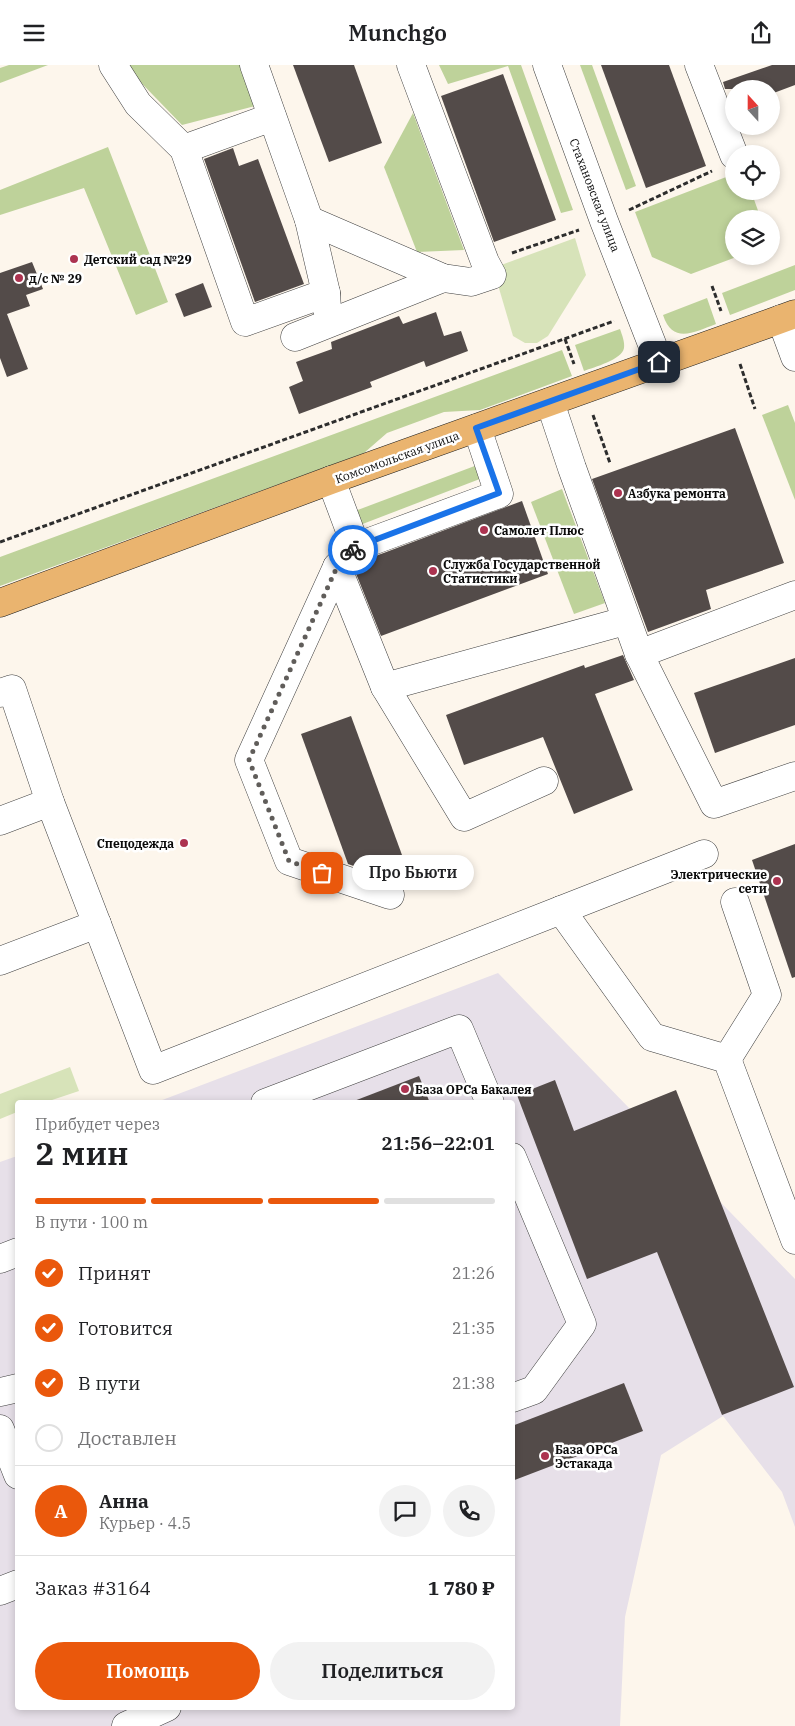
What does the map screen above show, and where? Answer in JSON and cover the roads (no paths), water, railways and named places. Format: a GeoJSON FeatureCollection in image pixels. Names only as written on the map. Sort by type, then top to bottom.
{"type":"FeatureCollection","features":[{"type":"Feature","properties":{"kind":"main road","name":"Комсомольская улица"},"geometry":{"type":"LineString","coordinates":[[0,603],[331,480],[788,316]]}},
{"type":"Feature","properties":{"kind":"street"},"geometry":{"type":"LineString","coordinates":[[113,65],[138,104],[184,149],[245,322],[326,293]]}},
{"type":"Feature","properties":{"kind":"street"},"geometry":{"type":"LineString","coordinates":[[254,65],[309,220],[326,293],[327,323]]}},
{"type":"Feature","properties":{"kind":"street"},"geometry":{"type":"LineString","coordinates":[[309,220],[443,278],[471,282],[492,275],[485,262],[411,65]]}},
{"type":"Feature","properties":{"kind":"street","name":"Стахановская улица"},"geometry":{"type":"LineString","coordinates":[[547,65],[604,221],[659,362]]}},
{"type":"Feature","properties":{"kind":"street"},"geometry":{"type":"LineString","coordinates":[[699,65],[730,145]]}},
{"type":"Feature","properties":{"kind":"street"},"geometry":{"type":"LineString","coordinates":[[184,149],[272,117]]}},
{"type":"Feature","properties":{"kind":"street"},"geometry":{"type":"LineString","coordinates":[[295,337],[443,278]]}},
{"type":"Feature","properties":{"kind":"street"},"geometry":{"type":"LineString","coordinates":[[788,316],[795,357]]}},
{"type":"Feature","properties":{"kind":"street"},"geometry":{"type":"LineString","coordinates":[[550,402],[639,654],[714,804],[795,776]]}},
{"type":"Feature","properties":{"kind":"street"},"geometry":{"type":"LineString","coordinates":[[390,895],[289,861],[249,760],[337,567],[356,547],[499,493],[476,428]]}},
{"type":"Feature","properties":{"kind":"street"},"geometry":{"type":"LineString","coordinates":[[331,480],[356,547]]}},
{"type":"Feature","properties":{"kind":"street"},"geometry":{"type":"LineString","coordinates":[[337,567],[385,687],[464,817],[544,781]]}},
{"type":"Feature","properties":{"kind":"street"},"geometry":{"type":"LineString","coordinates":[[639,654],[795,595]]}},
{"type":"Feature","properties":{"kind":"street"},"geometry":{"type":"LineString","coordinates":[[385,687],[614,624]]}},
{"type":"Feature","properties":{"kind":"street"},"geometry":{"type":"LineString","coordinates":[[0,693],[12,689],[50,803],[153,1070],[704,854]]}},
{"type":"Feature","properties":{"kind":"street"},"geometry":{"type":"LineString","coordinates":[[0,821],[50,803]]}},
{"type":"Feature","properties":{"kind":"street"},"geometry":{"type":"LineString","coordinates":[[726,1059],[767,995],[735,901]]}},
{"type":"Feature","properties":{"kind":"street"},"geometry":{"type":"LineString","coordinates":[[561,910],[652,1037],[726,1059]]}},
{"type":"Feature","properties":{"kind":"street"},"geometry":{"type":"LineString","coordinates":[[0,961],[97,924]]}},
{"type":"Feature","properties":{"kind":"street"},"geometry":{"type":"LineString","coordinates":[[273,1100],[459,1029],[489,1100]]}},
{"type":"Feature","properties":{"kind":"street"},"geometry":{"type":"LineString","coordinates":[[726,1059],[795,1240]]}},
{"type":"Feature","properties":{"kind":"street"},"geometry":{"type":"LineString","coordinates":[[515,1164],[582,1324],[534,1390],[515,1397]]}},
{"type":"Feature","properties":{"kind":"street"},"geometry":{"type":"LineString","coordinates":[[0,1259],[15,1254]]}},
{"type":"Feature","properties":{"kind":"street"},"geometry":{"type":"LineString","coordinates":[[0,1392],[15,1388]]}},
{"type":"Feature","properties":{"kind":"street"},"geometry":{"type":"LineString","coordinates":[[0,1429],[15,1467]]}},
{"type":"Feature","properties":{"kind":"street"},"geometry":{"type":"LineString","coordinates":[[0,1591],[15,1585]]}},
{"type":"Feature","properties":{"kind":"street"},"geometry":{"type":"LineString","coordinates":[[126,1726],[161,1710]]}},
{"type":"Feature","properties":{"kind":"place","name":"Детский сад №29"},"geometry":{"type":"Point","coordinates":[74,259]}},
{"type":"Feature","properties":{"kind":"place","name":"д/с № 29"},"geometry":{"type":"Point","coordinates":[19,278]}},
{"type":"Feature","properties":{"kind":"place","name":"Азбука ремонта"},"geometry":{"type":"Point","coordinates":[618,493]}},
{"type":"Feature","properties":{"kind":"place","name":"Самолет Плюс"},"geometry":{"type":"Point","coordinates":[484,530]}},
{"type":"Feature","properties":{"kind":"place","name":"Служба Государственной Статистики"},"geometry":{"type":"Point","coordinates":[433,571]}},
{"type":"Feature","properties":{"kind":"place","name":"Спецодежда"},"geometry":{"type":"Point","coordinates":[184,843]}},
{"type":"Feature","properties":{"kind":"place","name":"Про Бьюти"},"geometry":{"type":"Point","coordinates":[322,873]}},
{"type":"Feature","properties":{"kind":"place","name":"Электрические сети"},"geometry":{"type":"Point","coordinates":[777,881]}},
{"type":"Feature","properties":{"kind":"place","name":"База ОРСа Бакалея"},"geometry":{"type":"Point","coordinates":[405,1089]}},
{"type":"Feature","properties":{"kind":"place","name":"База ОРСа Эстакада"},"geometry":{"type":"Point","coordinates":[545,1456]}}]}
